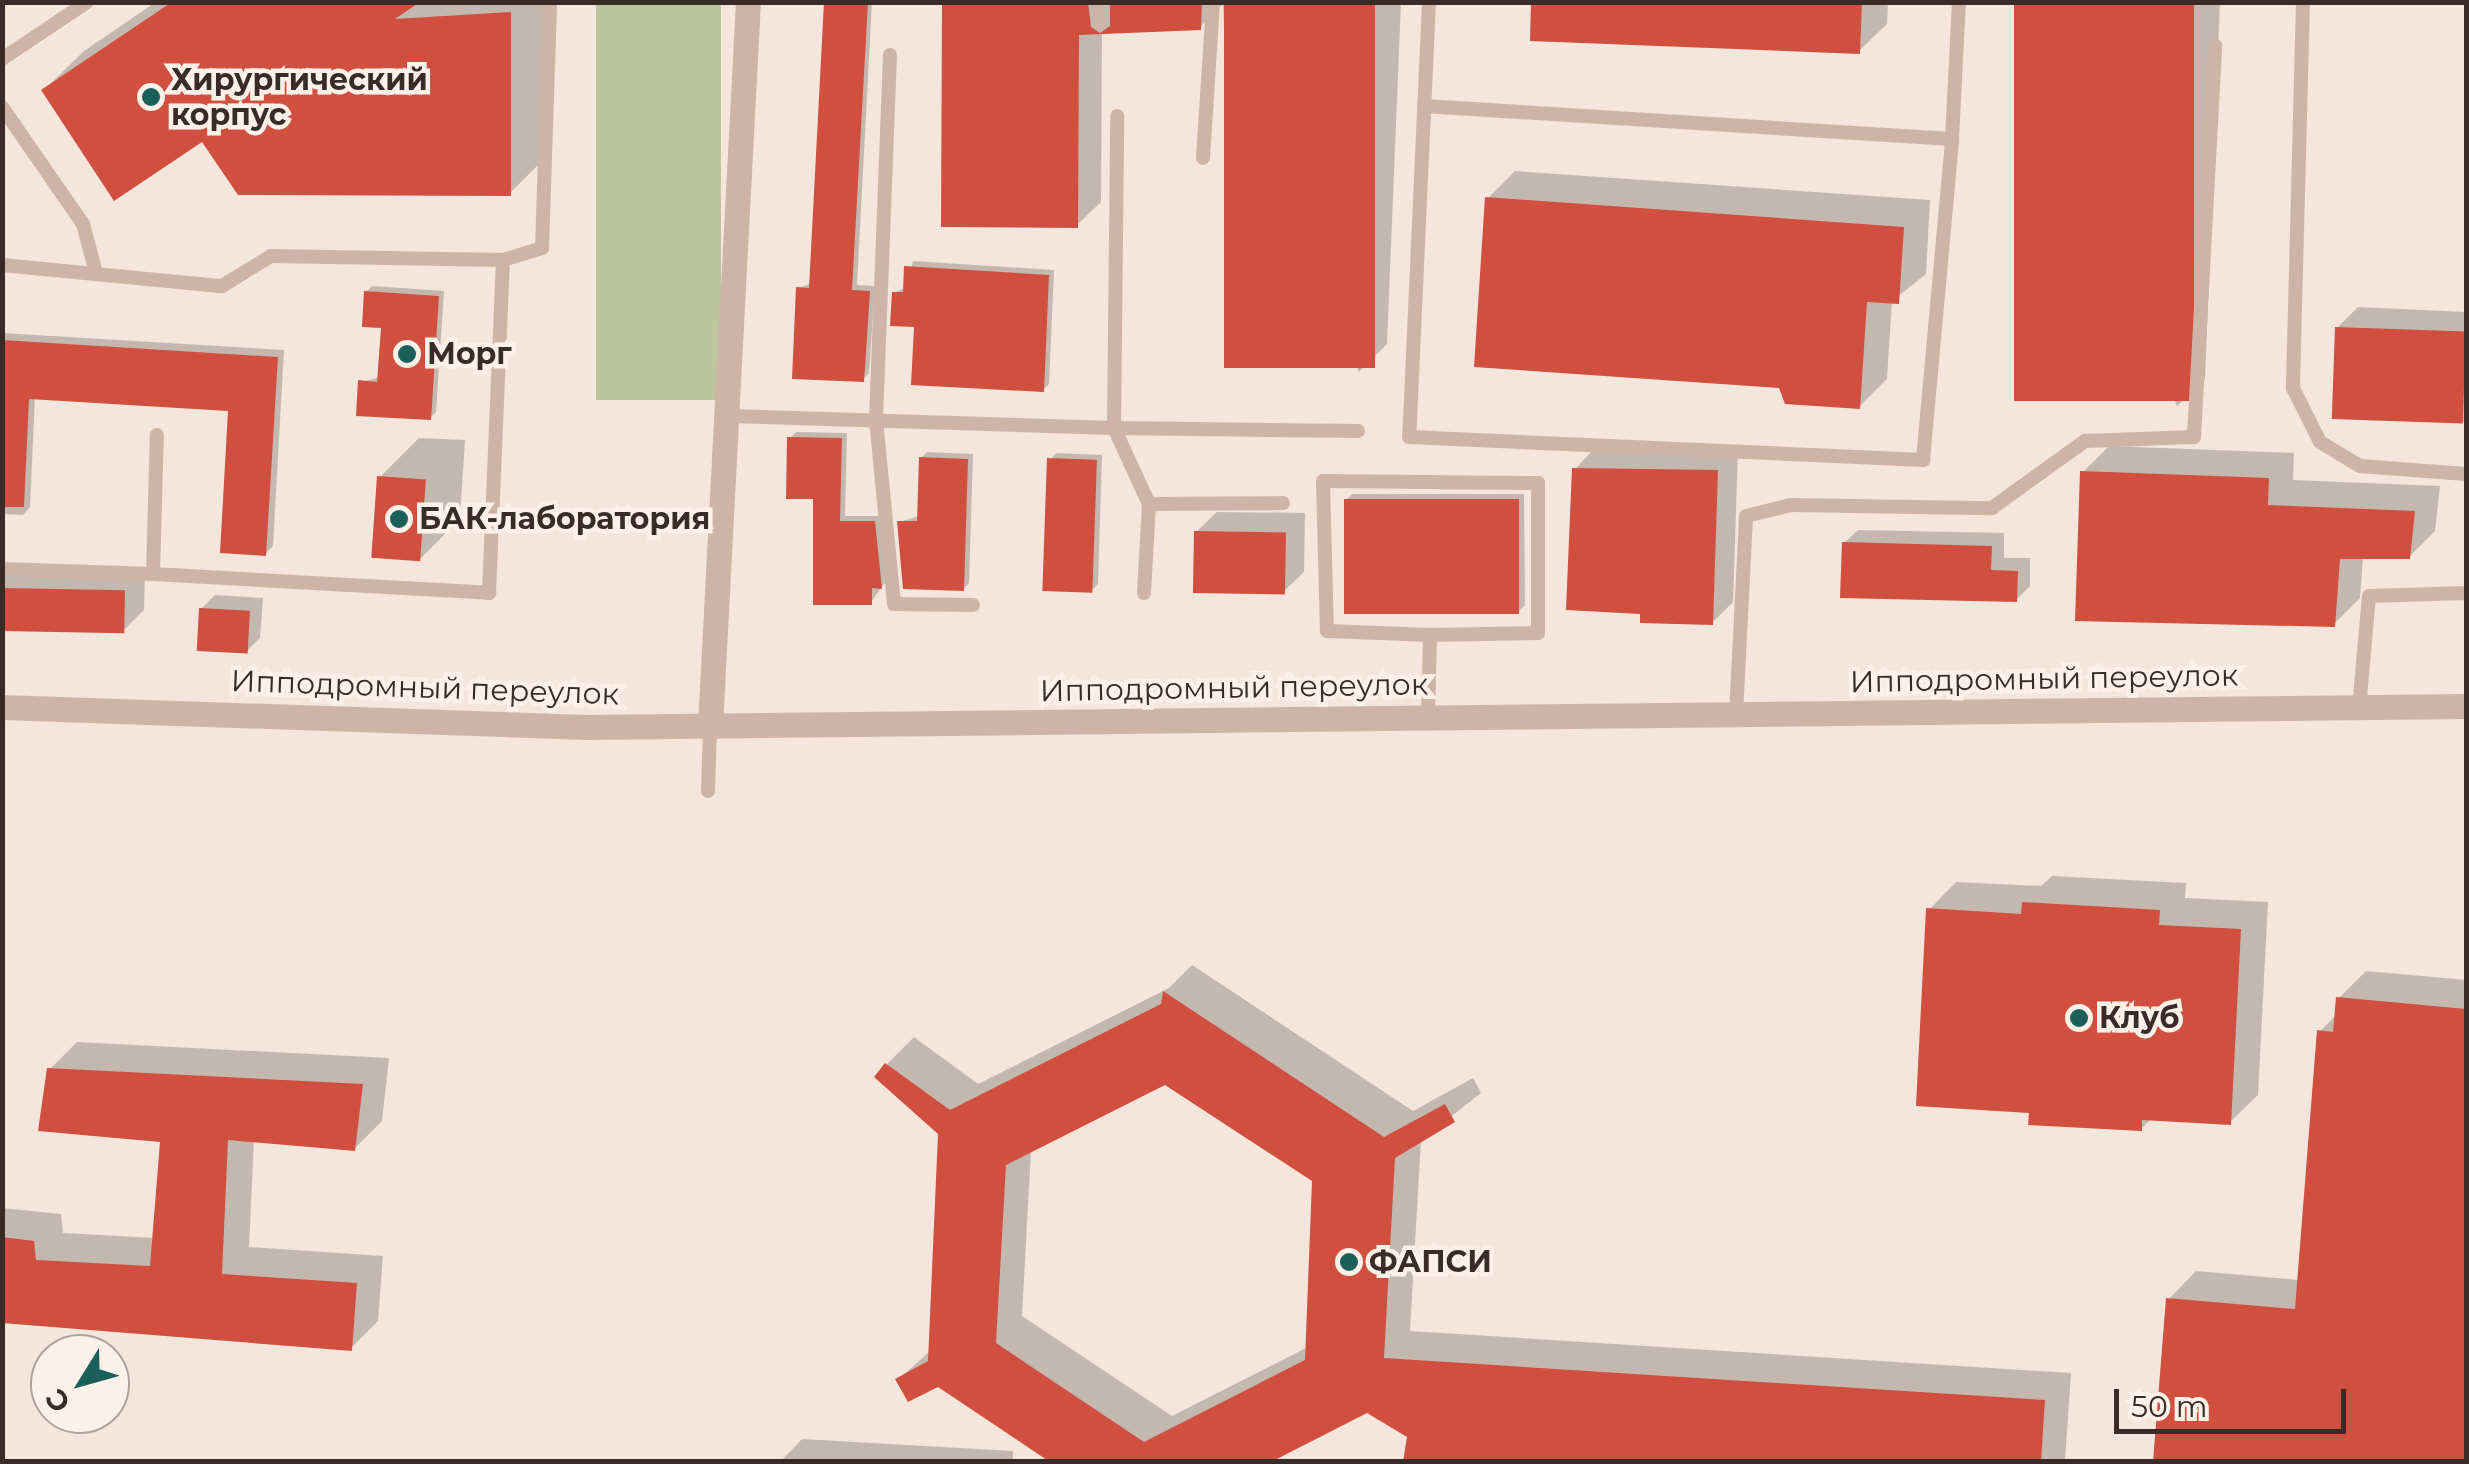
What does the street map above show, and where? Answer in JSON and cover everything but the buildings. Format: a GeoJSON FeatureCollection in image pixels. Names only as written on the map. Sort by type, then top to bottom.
{"type":"FeatureCollection","features":[{"type":"Feature","properties":{"kind":"street"},"geometry":{"type":"LineString","coordinates":[[710,726],[748,2]]}},
{"type":"Feature","properties":{"kind":"street","name":"Ипподромный переулок"},"geometry":{"type":"LineString","coordinates":[[2,707],[710,726],[2466,706]]}},
{"type":"Feature","properties":{"kind":"lane"},"geometry":{"type":"LineString","coordinates":[[2,59],[87,2]]}},
{"type":"Feature","properties":{"kind":"lane"},"geometry":{"type":"LineString","coordinates":[[2,266],[222,286],[271,256],[503,260],[542,248],[550,2]]}},
{"type":"Feature","properties":{"kind":"lane"},"geometry":{"type":"LineString","coordinates":[[1099,2],[1100,22]]}},
{"type":"Feature","properties":{"kind":"lane"},"geometry":{"type":"LineString","coordinates":[[1203,158],[1213,2]]}},
{"type":"Feature","properties":{"kind":"lane"},"geometry":{"type":"LineString","coordinates":[[1429,2],[1409,437],[1923,460],[1952,139],[1959,2]]}},
{"type":"Feature","properties":{"kind":"lane"},"geometry":{"type":"LineString","coordinates":[[2303,2],[2293,388],[2320,442],[2360,466],[2466,474]]}},
{"type":"Feature","properties":{"kind":"lane"},"geometry":{"type":"LineString","coordinates":[[1736,715],[1746,516],[1791,504],[1992,508],[2084,440],[2194,436],[2216,46]]}},
{"type":"Feature","properties":{"kind":"lane"},"geometry":{"type":"LineString","coordinates":[[890,55],[876,420],[894,604],[973,606]]}},
{"type":"Feature","properties":{"kind":"lane"},"geometry":{"type":"LineString","coordinates":[[1424,106],[1952,139]]}},
{"type":"Feature","properties":{"kind":"lane"},"geometry":{"type":"LineString","coordinates":[[2,107],[83,224],[96,273]]}},
{"type":"Feature","properties":{"kind":"lane"},"geometry":{"type":"LineString","coordinates":[[1117,116],[1114,428],[1148,504],[1144,594]]}},
{"type":"Feature","properties":{"kind":"lane"},"geometry":{"type":"LineString","coordinates":[[2,569],[489,593],[503,260]]}},
{"type":"Feature","properties":{"kind":"lane"},"geometry":{"type":"LineString","coordinates":[[729,416],[1358,431]]}},
{"type":"Feature","properties":{"kind":"lane"},"geometry":{"type":"LineString","coordinates":[[154,574],[157,435]]}},
{"type":"Feature","properties":{"kind":"lane"},"geometry":{"type":"LineString","coordinates":[[1323,481],[1538,483],[1538,633],[1430,635],[1327,631],[1323,481]]}},
{"type":"Feature","properties":{"kind":"lane"},"geometry":{"type":"LineString","coordinates":[[1148,504],[1283,503]]}},
{"type":"Feature","properties":{"kind":"lane"},"geometry":{"type":"LineString","coordinates":[[2359,708],[2369,596],[2466,593]]}},
{"type":"Feature","properties":{"kind":"lane"},"geometry":{"type":"LineString","coordinates":[[1428,718],[1430,635]]}},
{"type":"Feature","properties":{"kind":"lane"},"geometry":{"type":"LineString","coordinates":[[708,791],[710,726]]}},
{"type":"Feature","properties":{"kind":"green space"},"geometry":{"type":"Polygon","coordinates":[[[596,3],[721,3],[721,400],[596,400],[596,3]]]}},
{"type":"Feature","properties":{"kind":"place","name":"Хирургический корпус"},"geometry":{"type":"Point","coordinates":[151,97]}},
{"type":"Feature","properties":{"kind":"place","name":"Морг"},"geometry":{"type":"Point","coordinates":[407,354]}},
{"type":"Feature","properties":{"kind":"place","name":"БАК-лаборатория"},"geometry":{"type":"Point","coordinates":[399,519]}},
{"type":"Feature","properties":{"kind":"place","name":"Клуб"},"geometry":{"type":"Point","coordinates":[2079,1018]}},
{"type":"Feature","properties":{"kind":"place","name":"ФАПСИ"},"geometry":{"type":"Point","coordinates":[1349,1262]}}]}
